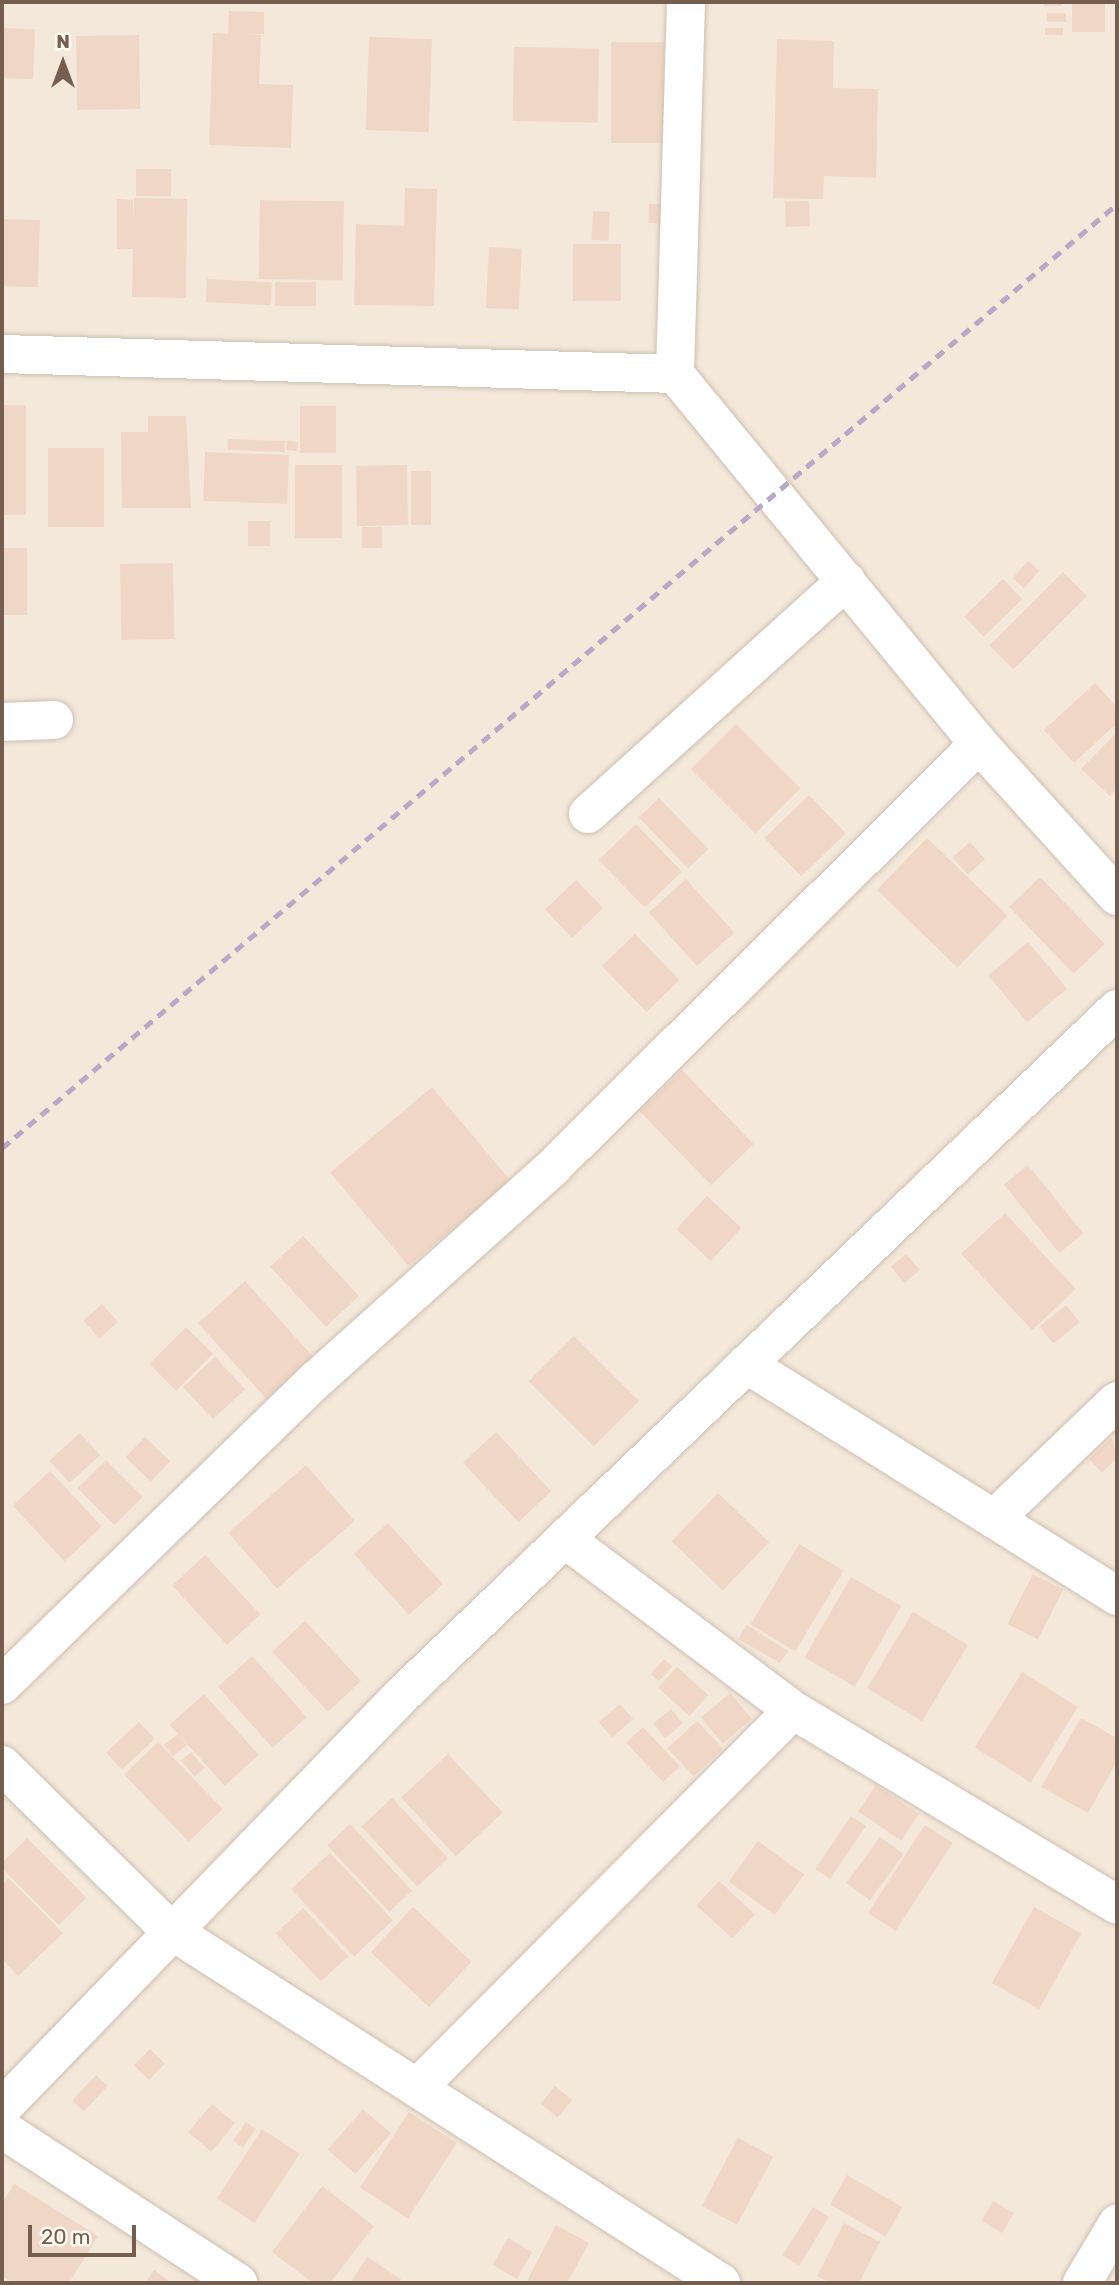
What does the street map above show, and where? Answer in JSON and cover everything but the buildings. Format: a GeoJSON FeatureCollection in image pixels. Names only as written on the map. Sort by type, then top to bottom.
{"type":"FeatureCollection","features":[{"type":"Feature","properties":{"kind":"street"},"geometry":{"type":"LineString","coordinates":[[686,2],[675,374],[979,744],[1117,896]]}},
{"type":"Feature","properties":{"kind":"street"},"geometry":{"type":"LineString","coordinates":[[2,354],[675,374]]}},
{"type":"Feature","properties":{"kind":"street"},"geometry":{"type":"LineString","coordinates":[[588,814],[846,581]]}},
{"type":"Feature","properties":{"kind":"street"},"geometry":{"type":"LineString","coordinates":[[2,722],[54,720]]}},
{"type":"Feature","properties":{"kind":"street"},"geometry":{"type":"LineString","coordinates":[[2,1685],[317,1380],[554,1166],[979,744]]}},
{"type":"Feature","properties":{"kind":"street"},"geometry":{"type":"LineString","coordinates":[[2,2108],[169,1929],[565,1539],[1117,1009]]}},
{"type":"Feature","properties":{"kind":"street"},"geometry":{"type":"LineString","coordinates":[[746,1364],[1117,1596]]}},
{"type":"Feature","properties":{"kind":"street"},"geometry":{"type":"LineString","coordinates":[[994,1519],[1117,1401]]}},
{"type":"Feature","properties":{"kind":"street"},"geometry":{"type":"LineString","coordinates":[[565,1539],[793,1710],[1117,1905]]}},
{"type":"Feature","properties":{"kind":"street"},"geometry":{"type":"LineString","coordinates":[[419,2086],[793,1710]]}},
{"type":"Feature","properties":{"kind":"street"},"geometry":{"type":"LineString","coordinates":[[2,1765],[169,1929],[419,2086],[721,2283]]}},
{"type":"Feature","properties":{"kind":"street"},"geometry":{"type":"LineString","coordinates":[[2,2129],[238,2283]]}},
{"type":"Feature","properties":{"kind":"street"},"geometry":{"type":"LineString","coordinates":[[1082,2283],[1117,2224]]}},
{"type":"Feature","properties":{"kind":"shaded area"},"geometry":{"type":"Polygon","coordinates":[[[2,2],[1117,2],[1117,2283],[2,2283],[2,2]]]}},
{"type":"Feature","properties":{"kind":"railway"},"geometry":{"type":"LineString","coordinates":[[2,1148],[1117,204]]}}]}
